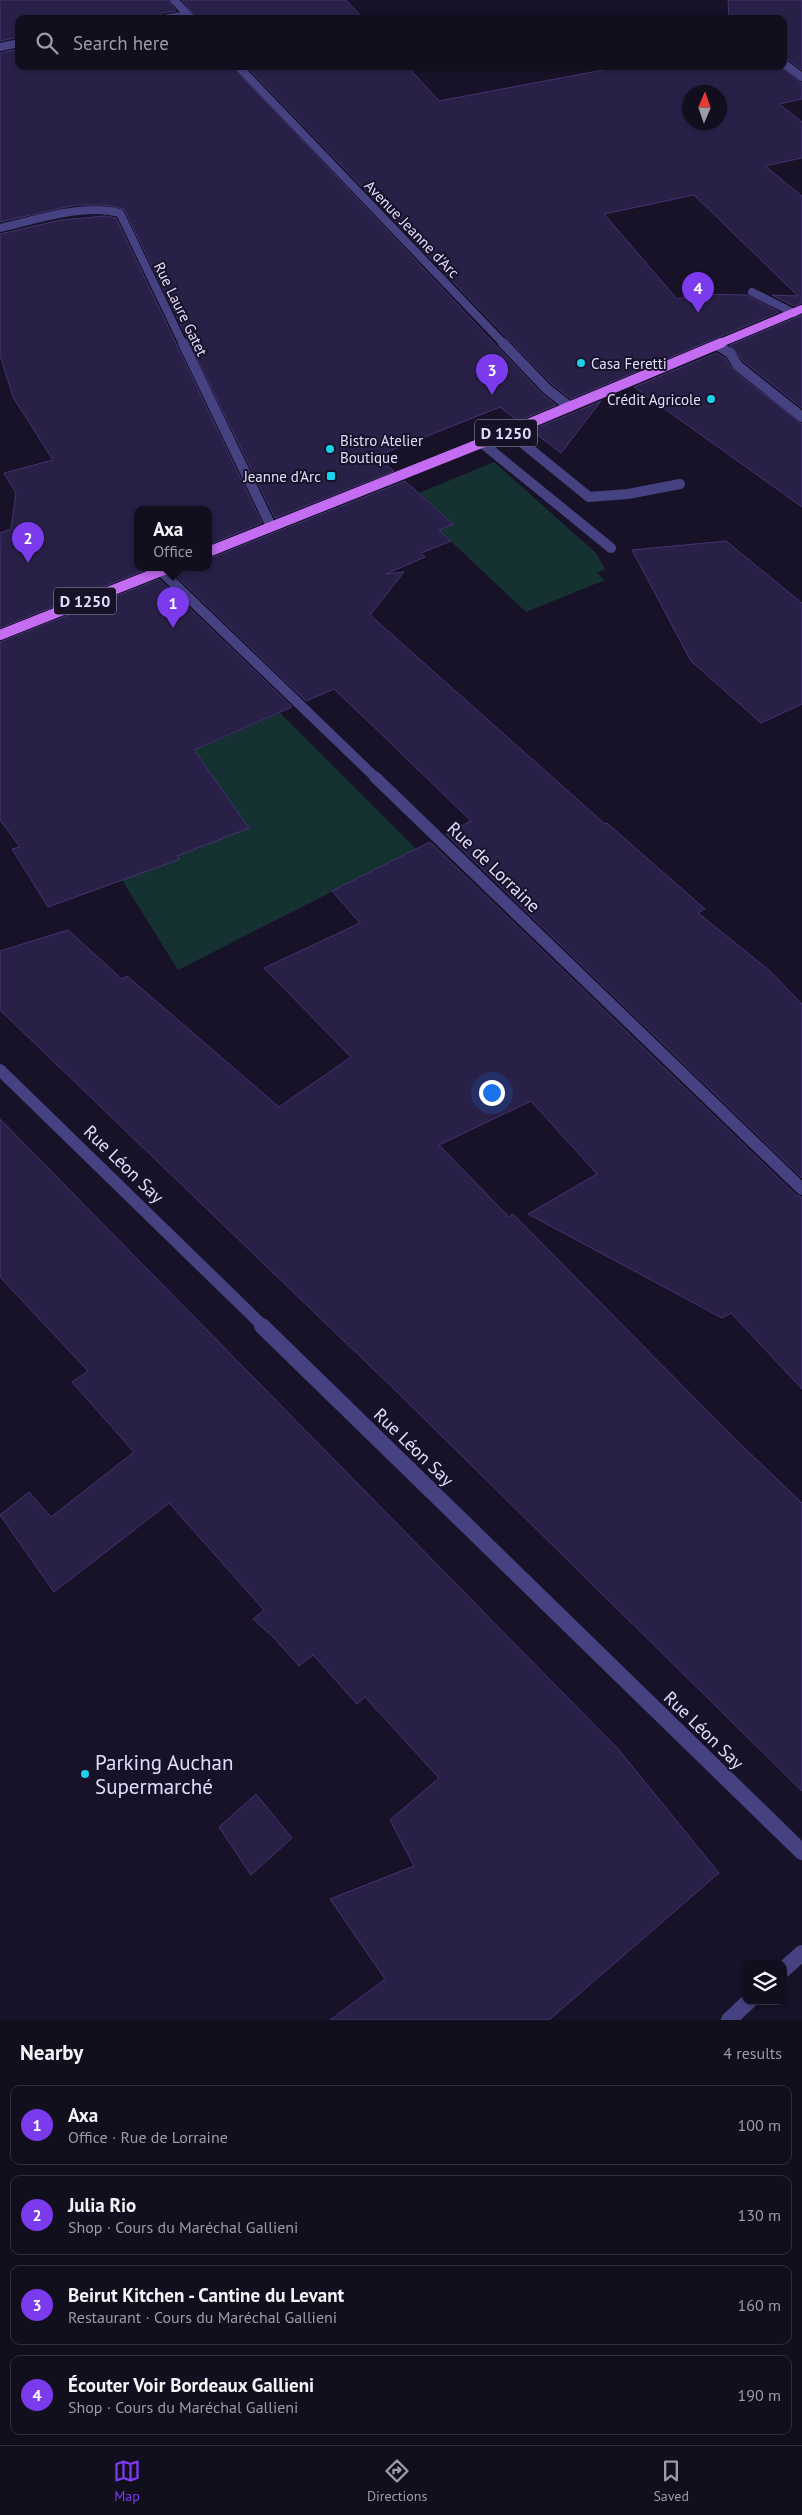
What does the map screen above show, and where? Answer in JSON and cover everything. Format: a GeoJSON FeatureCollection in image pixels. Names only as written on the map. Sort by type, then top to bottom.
{"type":"FeatureCollection","features":[{"type":"Feature","properties":{"kind":"main road","name":"D 1250"},"geometry":{"type":"LineString","coordinates":[[212,550],[510,432],[798,311]]}},
{"type":"Feature","properties":{"kind":"main road","name":"D 1250"},"geometry":{"type":"LineString","coordinates":[[0,635],[161,571]]}},
{"type":"Feature","properties":{"kind":"street"},"geometry":{"type":"LineString","coordinates":[[174,0],[188,15]]}},
{"type":"Feature","properties":{"kind":"street"},"geometry":{"type":"LineString","coordinates":[[0,46],[15,44]]}},
{"type":"Feature","properties":{"kind":"street"},"geometry":{"type":"LineString","coordinates":[[787,66],[802,77]]}},
{"type":"Feature","properties":{"kind":"street","name":"Avenue Jeanne d'Arc"},"geometry":{"type":"LineString","coordinates":[[242,70],[547,389],[570,407]]}},
{"type":"Feature","properties":{"kind":"street","name":"Rue Laure Gatet"},"geometry":{"type":"LineString","coordinates":[[0,228],[91,210],[112,209],[120,213],[271,526]]}},
{"type":"Feature","properties":{"kind":"street"},"geometry":{"type":"LineString","coordinates":[[752,292],[798,311]]}},
{"type":"Feature","properties":{"kind":"street"},"geometry":{"type":"LineString","coordinates":[[717,345],[730,353],[738,366],[802,418]]}},
{"type":"Feature","properties":{"kind":"street"},"geometry":{"type":"LineString","coordinates":[[510,432],[589,497],[628,494],[680,484]]}},
{"type":"Feature","properties":{"kind":"street"},"geometry":{"type":"LineString","coordinates":[[482,443],[610,548]]}},
{"type":"Feature","properties":{"kind":"street","name":"Rue de Lorraine"},"geometry":{"type":"LineString","coordinates":[[168,571],[802,1189]]}},
{"type":"Feature","properties":{"kind":"street","name":"Rue Léon Say"},"geometry":{"type":"LineString","coordinates":[[0,1070],[802,1852]]}},
{"type":"Feature","properties":{"kind":"street"},"geometry":{"type":"LineString","coordinates":[[787,1966],[802,1953]]}},
{"type":"Feature","properties":{"kind":"street"},"geometry":{"type":"LineString","coordinates":[[729,2020],[745,2005]]}},
{"type":"Feature","properties":{"kind":"green space"},"geometry":{"type":"Polygon","coordinates":[[[494,462],[596,553],[605,569],[597,573],[605,580],[526,612],[439,530],[453,524],[419,493],[494,462]]]}},
{"type":"Feature","properties":{"kind":"green space"},"geometry":{"type":"Polygon","coordinates":[[[280,713],[416,849],[178,970],[122,880],[174,756],[205,746],[280,713]]]}},
{"type":"Feature","properties":{"kind":"building"},"geometry":{"type":"Polygon","coordinates":[[[0,0],[168,0],[176,11],[162,13],[160,15],[15,15],[15,38],[0,41],[0,0]]]}},
{"type":"Feature","properties":{"kind":"building"},"geometry":{"type":"Polygon","coordinates":[[[182,0],[346,0],[360,15],[195,15],[182,0]]]}},
{"type":"Feature","properties":{"kind":"building"},"geometry":{"type":"Polygon","coordinates":[[[728,0],[802,0],[802,70],[787,60],[787,15],[729,15],[728,0]]]}},
{"type":"Feature","properties":{"kind":"building"},"geometry":{"type":"Polygon","coordinates":[[[15,50],[15,70],[236,70],[542,394],[556,405],[518,421],[500,407],[377,456],[394,471],[275,518],[124,209],[106,205],[75,205],[0,222],[0,53],[15,50]]]}},
{"type":"Feature","properties":{"kind":"building"},"geometry":{"type":"Polygon","coordinates":[[[250,70],[411,70],[439,101],[603,70],[785,70],[802,83],[802,99],[779,104],[802,122],[802,158],[765,166],[802,196],[802,303],[794,306],[772,295],[798,296],[694,195],[604,214],[677,299],[699,294],[747,295],[779,312],[571,399],[552,384],[505,336],[250,70]]]}},
{"type":"Feature","properties":{"kind":"building"},"geometry":{"type":"Polygon","coordinates":[[[105,216],[116,218],[262,523],[212,543],[212,506],[134,506],[134,571],[143,571],[0,628],[0,533],[11,529],[16,493],[4,473],[53,460],[13,397],[0,355],[0,234],[61,220],[105,216]]]}},
{"type":"Feature","properties":{"kind":"building"},"geometry":{"type":"Polygon","coordinates":[[[802,315],[802,408],[743,361],[730,345],[802,315]]]}},
{"type":"Feature","properties":{"kind":"building"},"geometry":{"type":"Polygon","coordinates":[[[716,353],[725,358],[734,371],[802,424],[802,507],[634,387],[716,353]]]}},
{"type":"Feature","properties":{"kind":"building"},"geometry":{"type":"Polygon","coordinates":[[[601,401],[561,453],[531,430],[573,413],[601,401]]]}},
{"type":"Feature","properties":{"kind":"building"},"geometry":{"type":"Polygon","coordinates":[[[405,481],[453,524],[439,530],[451,541],[421,553],[425,557],[386,574],[404,572],[370,615],[605,824],[607,823],[705,909],[698,913],[770,971],[802,1004],[802,1178],[446,834],[471,821],[375,728],[334,689],[306,701],[173,573],[175,571],[212,571],[212,557],[405,481]]]}},
{"type":"Feature","properties":{"kind":"building"},"geometry":{"type":"Polygon","coordinates":[[[726,541],[802,603],[802,704],[761,723],[691,661],[632,550],[726,541]]]}},
{"type":"Feature","properties":{"kind":"building"},"geometry":{"type":"Polygon","coordinates":[[[159,579],[292,707],[194,750],[249,828],[177,856],[180,859],[48,907],[12,849],[20,847],[0,820],[0,642],[159,579]]]}},
{"type":"Feature","properties":{"kind":"building"},"geometry":{"type":"Polygon","coordinates":[[[430,842],[796,1195],[802,1197],[802,1389],[731,1313],[722,1318],[528,1214],[597,1174],[531,1101],[439,1145],[509,1217],[513,1214],[734,1438],[802,1503],[802,1791],[396,1391],[0,1010],[0,951],[68,930],[122,979],[127,976],[279,1107],[351,1057],[264,968],[360,923],[332,891],[430,842]]]}},
{"type":"Feature","properties":{"kind":"building"},"geometry":{"type":"Polygon","coordinates":[[[0,1119],[619,1750],[719,1873],[549,2020],[330,2020],[385,1979],[330,1899],[414,1866],[390,1820],[439,1778],[365,1697],[357,1704],[313,1655],[299,1666],[274,1638],[253,1619],[264,1610],[169,1503],[54,1592],[0,1515],[29,1492],[51,1517],[134,1452],[72,1382],[88,1371],[0,1277],[0,1119]]]}},
{"type":"Feature","properties":{"kind":"building"},"geometry":{"type":"Polygon","coordinates":[[[256,1794],[292,1838],[251,1875],[219,1827],[256,1794]]]}},
{"type":"Feature","properties":{"kind":"place","name":"Écouter Voir Bordeaux Gallieni"},"geometry":{"type":"Point","coordinates":[698,313]}},
{"type":"Feature","properties":{"kind":"place","name":"Casa Feretti"},"geometry":{"type":"Point","coordinates":[581,363]}},
{"type":"Feature","properties":{"kind":"place","name":"Beirut Kitchen - Cantine du Levant"},"geometry":{"type":"Point","coordinates":[492,395]}},
{"type":"Feature","properties":{"kind":"place","name":"Crédit Agricole"},"geometry":{"type":"Point","coordinates":[711,399]}},
{"type":"Feature","properties":{"kind":"place","name":"Bistro Atelier Boutique"},"geometry":{"type":"Point","coordinates":[330,449]}},
{"type":"Feature","properties":{"kind":"place","name":"Jeanne d'Arc"},"geometry":{"type":"Point","coordinates":[331,476]}},
{"type":"Feature","properties":{"kind":"place","name":"Julia Rio"},"geometry":{"type":"Point","coordinates":[28,563]}},
{"type":"Feature","properties":{"kind":"place","name":"Axa"},"geometry":{"type":"Point","coordinates":[173,628]}},
{"type":"Feature","properties":{"kind":"place","name":"Parking Auchan Supermarché"},"geometry":{"type":"Point","coordinates":[85,1774]}}]}
